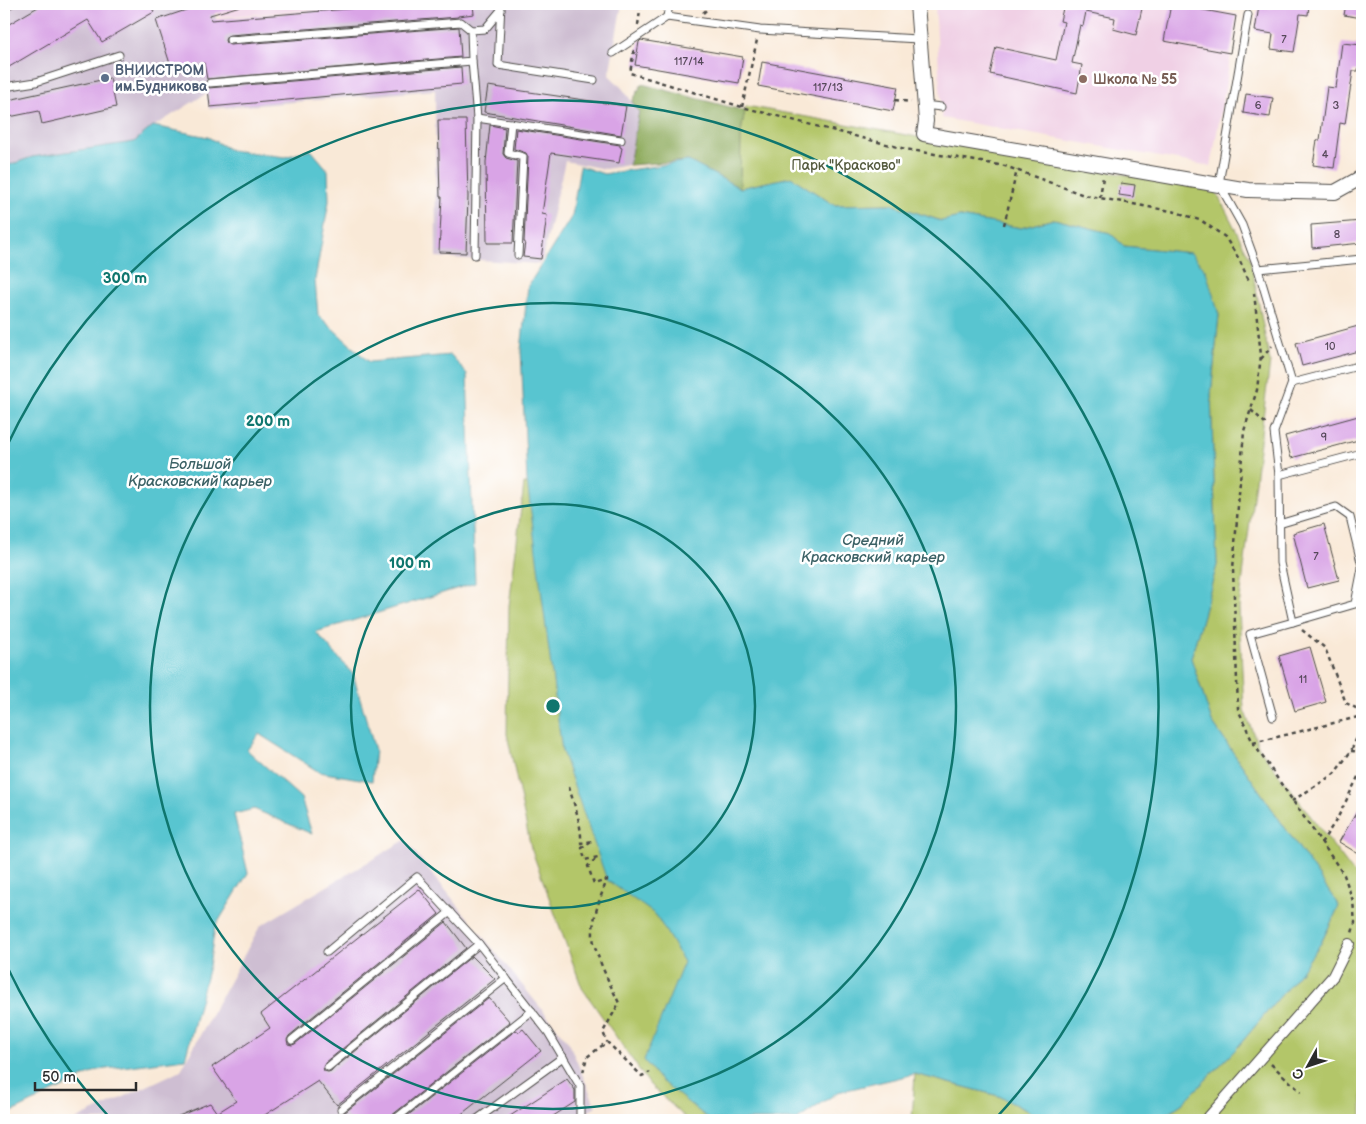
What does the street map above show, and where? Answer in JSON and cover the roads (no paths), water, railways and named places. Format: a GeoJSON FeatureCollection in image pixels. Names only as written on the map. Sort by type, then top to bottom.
{"type":"FeatureCollection","features":[{"type":"Feature","properties":{"kind":"street"},"geometry":{"type":"LineString","coordinates":[[917,4],[921,104],[926,121],[924,134],[1248,190],[1335,192],[1362,176]]}},
{"type":"Feature","properties":{"kind":"street"},"geometry":{"type":"LineString","coordinates":[[1206,1120],[1333,976],[1349,944]]}},
{"type":"Feature","properties":{"kind":"lane"},"geometry":{"type":"LineString","coordinates":[[4,7],[10,4]]}},
{"type":"Feature","properties":{"kind":"lane"},"geometry":{"type":"LineString","coordinates":[[667,17],[669,4]]}},
{"type":"Feature","properties":{"kind":"lane"},"geometry":{"type":"LineString","coordinates":[[230,40],[461,22],[471,30],[485,29],[501,7]]}},
{"type":"Feature","properties":{"kind":"lane"},"geometry":{"type":"LineString","coordinates":[[501,7],[498,65],[594,80]]}},
{"type":"Feature","properties":{"kind":"lane"},"geometry":{"type":"LineString","coordinates":[[1248,16],[1219,184],[1242,225],[1258,269],[1292,383],[1274,432],[1279,475],[1280,563],[1293,622]]}},
{"type":"Feature","properties":{"kind":"lane"},"geometry":{"type":"LineString","coordinates":[[613,53],[667,17],[760,30],[918,39]]}},
{"type":"Feature","properties":{"kind":"lane"},"geometry":{"type":"LineString","coordinates":[[471,30],[476,118],[475,255]]}},
{"type":"Feature","properties":{"kind":"lane"},"geometry":{"type":"LineString","coordinates":[[4,88],[36,82],[119,55]]}},
{"type":"Feature","properties":{"kind":"lane"},"geometry":{"type":"LineString","coordinates":[[210,83],[472,61]]}},
{"type":"Feature","properties":{"kind":"lane"},"geometry":{"type":"LineString","coordinates":[[921,104],[941,106]]}},
{"type":"Feature","properties":{"kind":"lane"},"geometry":{"type":"LineString","coordinates":[[476,118],[620,140]]}},
{"type":"Feature","properties":{"kind":"lane"},"geometry":{"type":"LineString","coordinates":[[511,124],[508,153],[523,157],[518,255]]}},
{"type":"Feature","properties":{"kind":"lane"},"geometry":{"type":"LineString","coordinates":[[1258,269],[1362,259]]}},
{"type":"Feature","properties":{"kind":"lane"},"geometry":{"type":"LineString","coordinates":[[1292,383],[1362,365]]}},
{"type":"Feature","properties":{"kind":"lane"},"geometry":{"type":"LineString","coordinates":[[1279,475],[1362,453]]}},
{"type":"Feature","properties":{"kind":"lane"},"geometry":{"type":"LineString","coordinates":[[1273,717],[1250,634],[1355,604],[1362,567],[1350,517],[1336,507],[1279,524]]}},
{"type":"Feature","properties":{"kind":"lane"},"geometry":{"type":"LineString","coordinates":[[327,952],[417,877],[480,944],[548,1032],[580,1086],[580,1120]]}},
{"type":"Feature","properties":{"kind":"lane"},"geometry":{"type":"LineString","coordinates":[[292,1040],[450,912]]}},
{"type":"Feature","properties":{"kind":"lane"},"geometry":{"type":"LineString","coordinates":[[328,1067],[480,944]]}},
{"type":"Feature","properties":{"kind":"lane"},"geometry":{"type":"LineString","coordinates":[[341,1109],[506,978]]}},
{"type":"Feature","properties":{"kind":"lane"},"geometry":{"type":"LineString","coordinates":[[394,1120],[532,1011]]}},
{"type":"Feature","properties":{"kind":"lane"},"geometry":{"type":"LineString","coordinates":[[476,1120],[563,1057]]}},
{"type":"Feature","properties":{"kind":"water","name":"Большой Красковский карьер"},"geometry":{"type":"Polygon","coordinates":[[[153,126],[208,137],[230,150],[285,157],[311,150],[328,170],[329,201],[315,280],[318,315],[369,362],[451,355],[467,374],[475,583],[316,632],[353,674],[375,750],[372,781],[319,772],[259,734],[247,750],[301,798],[312,834],[254,809],[234,814],[248,873],[215,927],[209,966],[185,1059],[98,1070],[10,1113],[4,1110],[4,167],[32,157],[134,142],[153,126]]]}},
{"type":"Feature","properties":{"kind":"water","name":"Средний Красковский карьер"},"geometry":{"type":"Polygon","coordinates":[[[688,161],[740,188],[791,177],[834,205],[891,204],[941,221],[960,217],[1021,228],[1054,219],[1110,233],[1124,246],[1191,253],[1206,271],[1219,315],[1211,395],[1217,565],[1191,658],[1212,722],[1339,906],[1321,943],[1298,975],[1236,1049],[1183,1103],[1158,1120],[1045,1120],[999,1096],[915,1074],[838,1092],[797,1120],[710,1120],[660,1080],[644,1060],[684,962],[656,915],[607,880],[562,751],[527,481],[521,350],[528,286],[572,216],[580,166],[604,174],[688,161]]]}},
{"type":"Feature","properties":{"kind":"place","name":"ВНИИСТРОМ им.Будникова"},"geometry":{"type":"Point","coordinates":[105,78]}},
{"type":"Feature","properties":{"kind":"place","name":"Школа № 55"},"geometry":{"type":"Point","coordinates":[1083,79]}},
{"type":"Feature","properties":{"kind":"park label","name":"Парк \"Красково\""},"geometry":{"type":"Point","coordinates":[846,165]}}]}
